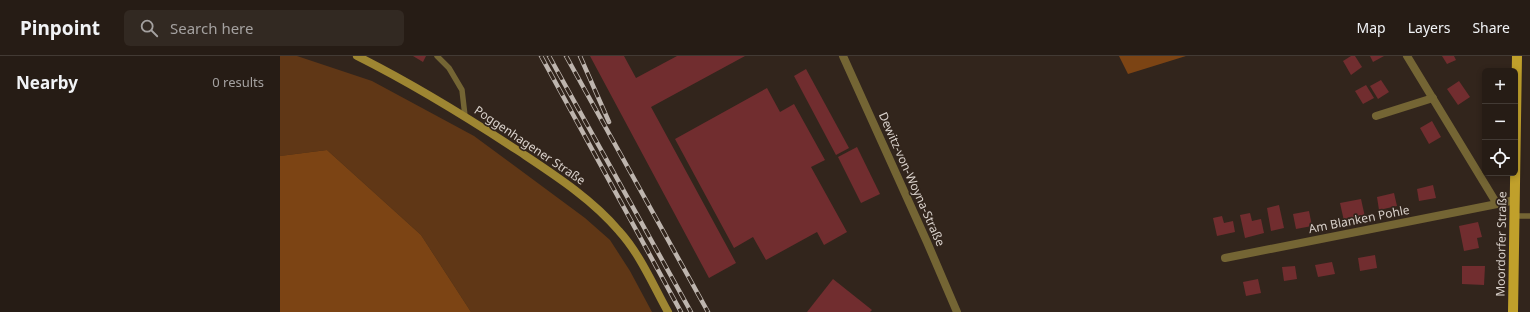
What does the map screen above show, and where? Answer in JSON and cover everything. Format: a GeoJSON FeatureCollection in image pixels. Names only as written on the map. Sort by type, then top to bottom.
{"type":"FeatureCollection","features":[{"type":"Feature","properties":{"kind":"main road","name":"Moordorfer Straße"},"geometry":{"type":"LineString","coordinates":[[1513,312],[1517,56]]}},
{"type":"Feature","properties":{"kind":"street","name":"Poggenhagener Straße"},"geometry":{"type":"LineString","coordinates":[[357,56],[394,74],[465,116],[556,175],[601,212],[620,232],[640,260],[668,312]]}},
{"type":"Feature","properties":{"kind":"street","name":"Dewitz-von-Woyna-Straße"},"geometry":{"type":"LineString","coordinates":[[843,56],[957,312]]}},
{"type":"Feature","properties":{"kind":"street"},"geometry":{"type":"LineString","coordinates":[[1407,56],[1498,204]]}},
{"type":"Feature","properties":{"kind":"street"},"geometry":{"type":"LineString","coordinates":[[1376,116],[1433,98]]}},
{"type":"Feature","properties":{"kind":"street","name":"Am Blanken Pohle"},"geometry":{"type":"LineString","coordinates":[[1226,258],[1515,200]]}},
{"type":"Feature","properties":{"kind":"lane"},"geometry":{"type":"LineString","coordinates":[[437,56],[449,68],[462,90],[465,116]]}},
{"type":"Feature","properties":{"kind":"lane"},"geometry":{"type":"LineString","coordinates":[[1515,216],[1530,216]]}},
{"type":"Feature","properties":{"kind":"shaded area"},"geometry":{"type":"Polygon","coordinates":[[[280,56],[297,56],[372,81],[474,136],[585,218],[610,240],[630,271],[652,312],[471,312],[421,235],[327,150],[280,156],[280,56]]]}},
{"type":"Feature","properties":{"kind":"shaded area"},"geometry":{"type":"Polygon","coordinates":[[[1119,56],[1186,56],[1128,74],[1119,56]]]}},
{"type":"Feature","properties":{"kind":"shaded area"},"geometry":{"type":"Polygon","coordinates":[[[327,150],[421,235],[471,312],[280,312],[280,156],[327,150]]]}},
{"type":"Feature","properties":{"kind":"building"},"geometry":{"type":"Polygon","coordinates":[[[413,56],[426,56],[423,62],[413,56]]]}},
{"type":"Feature","properties":{"kind":"building"},"geometry":{"type":"Polygon","coordinates":[[[590,56],[624,56],[636,78],[677,56],[745,56],[651,107],[736,263],[709,278],[590,56]]]}},
{"type":"Feature","properties":{"kind":"building"},"geometry":{"type":"Polygon","coordinates":[[[1351,56],[1355,56],[1362,67],[1351,75],[1343,61],[1351,56]]]}},
{"type":"Feature","properties":{"kind":"building"},"geometry":{"type":"Polygon","coordinates":[[[1370,56],[1384,56],[1373,62],[1370,56]]]}},
{"type":"Feature","properties":{"kind":"building"},"geometry":{"type":"Polygon","coordinates":[[[1442,56],[1454,56],[1456,60],[1447,64],[1442,56]]]}},
{"type":"Feature","properties":{"kind":"building"},"geometry":{"type":"Polygon","coordinates":[[[806,69],[849,148],[836,155],[794,76],[806,69]]]}},
{"type":"Feature","properties":{"kind":"building"},"geometry":{"type":"Polygon","coordinates":[[[1381,80],[1389,92],[1378,99],[1370,86],[1381,80]]]}},
{"type":"Feature","properties":{"kind":"building"},"geometry":{"type":"Polygon","coordinates":[[[1459,81],[1470,97],[1458,105],[1447,89],[1459,81]]]}},
{"type":"Feature","properties":{"kind":"building"},"geometry":{"type":"Polygon","coordinates":[[[1366,85],[1374,98],[1363,104],[1355,91],[1366,85]]]}},
{"type":"Feature","properties":{"kind":"building"},"geometry":{"type":"Polygon","coordinates":[[[767,88],[780,112],[794,104],[825,160],[811,167],[847,232],[824,245],[817,232],[766,260],[753,237],[734,248],[675,139],[767,88]]]}},
{"type":"Feature","properties":{"kind":"building"},"geometry":{"type":"Polygon","coordinates":[[[1432,121],[1441,137],[1429,144],[1420,128],[1432,121]]]}},
{"type":"Feature","properties":{"kind":"building"},"geometry":{"type":"Polygon","coordinates":[[[857,147],[880,194],[861,203],[838,157],[857,147]]]}},
{"type":"Feature","properties":{"kind":"building"},"geometry":{"type":"Polygon","coordinates":[[[1433,185],[1436,198],[1419,201],[1417,189],[1433,185]]]}},
{"type":"Feature","properties":{"kind":"building"},"geometry":{"type":"Polygon","coordinates":[[[1394,193],[1397,206],[1379,210],[1377,197],[1394,193]]]}},
{"type":"Feature","properties":{"kind":"building"},"geometry":{"type":"Polygon","coordinates":[[[1361,199],[1365,217],[1344,221],[1340,203],[1361,199]]]}},
{"type":"Feature","properties":{"kind":"building"},"geometry":{"type":"Polygon","coordinates":[[[1279,205],[1284,228],[1271,231],[1267,208],[1279,205]]]}},
{"type":"Feature","properties":{"kind":"building"},"geometry":{"type":"Polygon","coordinates":[[[1309,211],[1312,226],[1296,229],[1293,214],[1309,211]]]}},
{"type":"Feature","properties":{"kind":"building"},"geometry":{"type":"Polygon","coordinates":[[[1250,213],[1252,221],[1261,219],[1264,233],[1245,238],[1240,215],[1250,213]]]}},
{"type":"Feature","properties":{"kind":"building"},"geometry":{"type":"Polygon","coordinates":[[[1222,216],[1224,223],[1233,221],[1235,232],[1217,236],[1213,218],[1222,216]]]}},
{"type":"Feature","properties":{"kind":"building"},"geometry":{"type":"Polygon","coordinates":[[[1478,222],[1482,237],[1477,238],[1479,248],[1464,251],[1459,226],[1478,222]]]}},
{"type":"Feature","properties":{"kind":"building"},"geometry":{"type":"Polygon","coordinates":[[[1375,255],[1377,268],[1360,271],[1358,258],[1375,255]]]}},
{"type":"Feature","properties":{"kind":"building"},"geometry":{"type":"Polygon","coordinates":[[[1332,262],[1335,274],[1318,277],[1315,265],[1332,262]]]}},
{"type":"Feature","properties":{"kind":"building"},"geometry":{"type":"Polygon","coordinates":[[[1295,266],[1297,279],[1284,281],[1282,267],[1295,266]]]}},
{"type":"Feature","properties":{"kind":"building"},"geometry":{"type":"Polygon","coordinates":[[[1462,266],[1485,266],[1484,285],[1462,284],[1462,266]]]}},
{"type":"Feature","properties":{"kind":"building"},"geometry":{"type":"Polygon","coordinates":[[[833,279],[872,310],[870,312],[807,312],[833,279]]]}},
{"type":"Feature","properties":{"kind":"building"},"geometry":{"type":"Polygon","coordinates":[[[1258,279],[1261,293],[1246,296],[1243,282],[1258,279]]]}},
{"type":"Feature","properties":{"kind":"railway"},"geometry":{"type":"LineString","coordinates":[[541,56],[681,312]]}},
{"type":"Feature","properties":{"kind":"railway"},"geometry":{"type":"LineString","coordinates":[[549,56],[691,312]]}},
{"type":"Feature","properties":{"kind":"railway"},"geometry":{"type":"LineString","coordinates":[[566,56],[708,312]]}},
{"type":"Feature","properties":{"kind":"railway"},"geometry":{"type":"LineString","coordinates":[[580,56],[609,122]]}}]}
